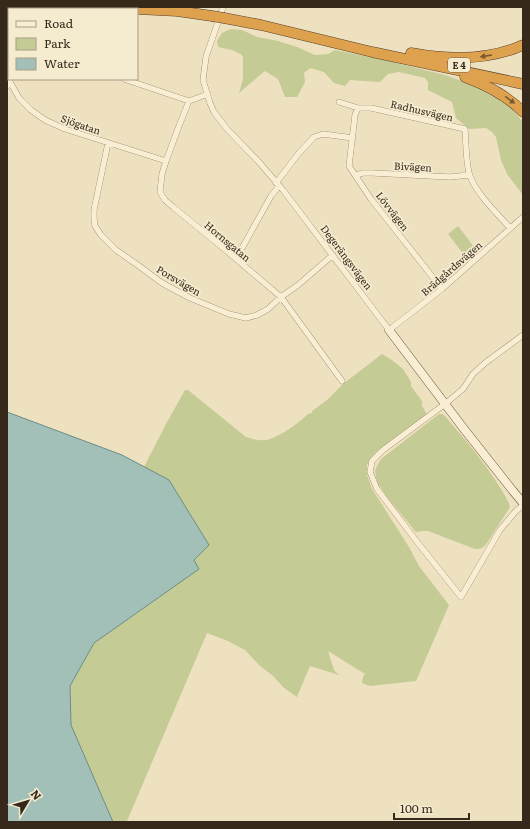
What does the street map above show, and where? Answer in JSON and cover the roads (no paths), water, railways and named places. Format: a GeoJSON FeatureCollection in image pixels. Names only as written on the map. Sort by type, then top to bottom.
{"type":"FeatureCollection","features":[{"type":"Feature","properties":{"kind":"highway"},"geometry":{"type":"LineString","coordinates":[[33,8],[43,7]]}},
{"type":"Feature","properties":{"kind":"highway","name":"E 4"},"geometry":{"type":"LineString","coordinates":[[176,7],[270,22],[523,80]]}},
{"type":"Feature","properties":{"kind":"highway","name":"E 4"},"geometry":{"type":"LineString","coordinates":[[138,9],[219,13],[261,25],[344,45],[523,84]]}},
{"type":"Feature","properties":{"kind":"highway","name":"E 4"},"geometry":{"type":"LineString","coordinates":[[395,51],[439,57],[467,58],[495,54],[523,45]]}},
{"type":"Feature","properties":{"kind":"highway","name":"E 4"},"geometry":{"type":"LineString","coordinates":[[410,60],[474,80],[510,99],[523,112]]}},
{"type":"Feature","properties":{"kind":"street","name":"Degerängsvägen"},"geometry":{"type":"LineString","coordinates":[[219,13],[206,57],[204,80],[210,104],[214,112],[278,184],[523,504]]}},
{"type":"Feature","properties":{"kind":"street"},"geometry":{"type":"LineString","coordinates":[[127,80],[189,101],[208,94]]}},
{"type":"Feature","properties":{"kind":"street","name":"Sjögatan"},"geometry":{"type":"LineString","coordinates":[[9,83],[19,98],[31,110],[45,120],[65,129],[166,161]]}},
{"type":"Feature","properties":{"kind":"street","name":"Hornsgatan"},"geometry":{"type":"LineString","coordinates":[[189,101],[166,161],[162,174],[160,192],[172,207],[281,297],[342,381]]}},
{"type":"Feature","properties":{"kind":"street","name":"Radhusvägen"},"geometry":{"type":"LineString","coordinates":[[339,102],[358,108],[371,108],[465,129],[469,175],[479,193],[510,228]]}},
{"type":"Feature","properties":{"kind":"street"},"geometry":{"type":"LineString","coordinates":[[236,259],[278,184],[300,153],[314,137],[323,134],[353,138],[355,115],[358,108]]}},
{"type":"Feature","properties":{"kind":"street","name":"Lövvägen"},"geometry":{"type":"LineString","coordinates":[[353,138],[349,166],[442,289]]}},
{"type":"Feature","properties":{"kind":"street","name":"Porsvägen"},"geometry":{"type":"LineString","coordinates":[[108,143],[94,210],[95,226],[101,235],[116,250],[162,283],[190,298],[228,314],[246,318],[258,315],[268,309],[333,255]]}},
{"type":"Feature","properties":{"kind":"street","name":"Bivägen"},"geometry":{"type":"LineString","coordinates":[[356,175],[373,173],[450,178],[469,175]]}},
{"type":"Feature","properties":{"kind":"street","name":"Brädgårdsvägen"},"geometry":{"type":"LineString","coordinates":[[389,330],[442,289],[523,217]]}},
{"type":"Feature","properties":{"kind":"street"},"geometry":{"type":"LineString","coordinates":[[523,336],[485,363],[473,374],[463,389],[445,404],[383,450],[372,461],[370,472],[377,489],[461,596],[500,530],[523,504]]}},
{"type":"Feature","properties":{"kind":"water"},"geometry":{"type":"Polygon","coordinates":[[[7,412],[122,455],[169,480],[209,545],[194,560],[199,569],[94,643],[70,686],[71,725],[113,822],[7,822],[7,412]]]}}]}
